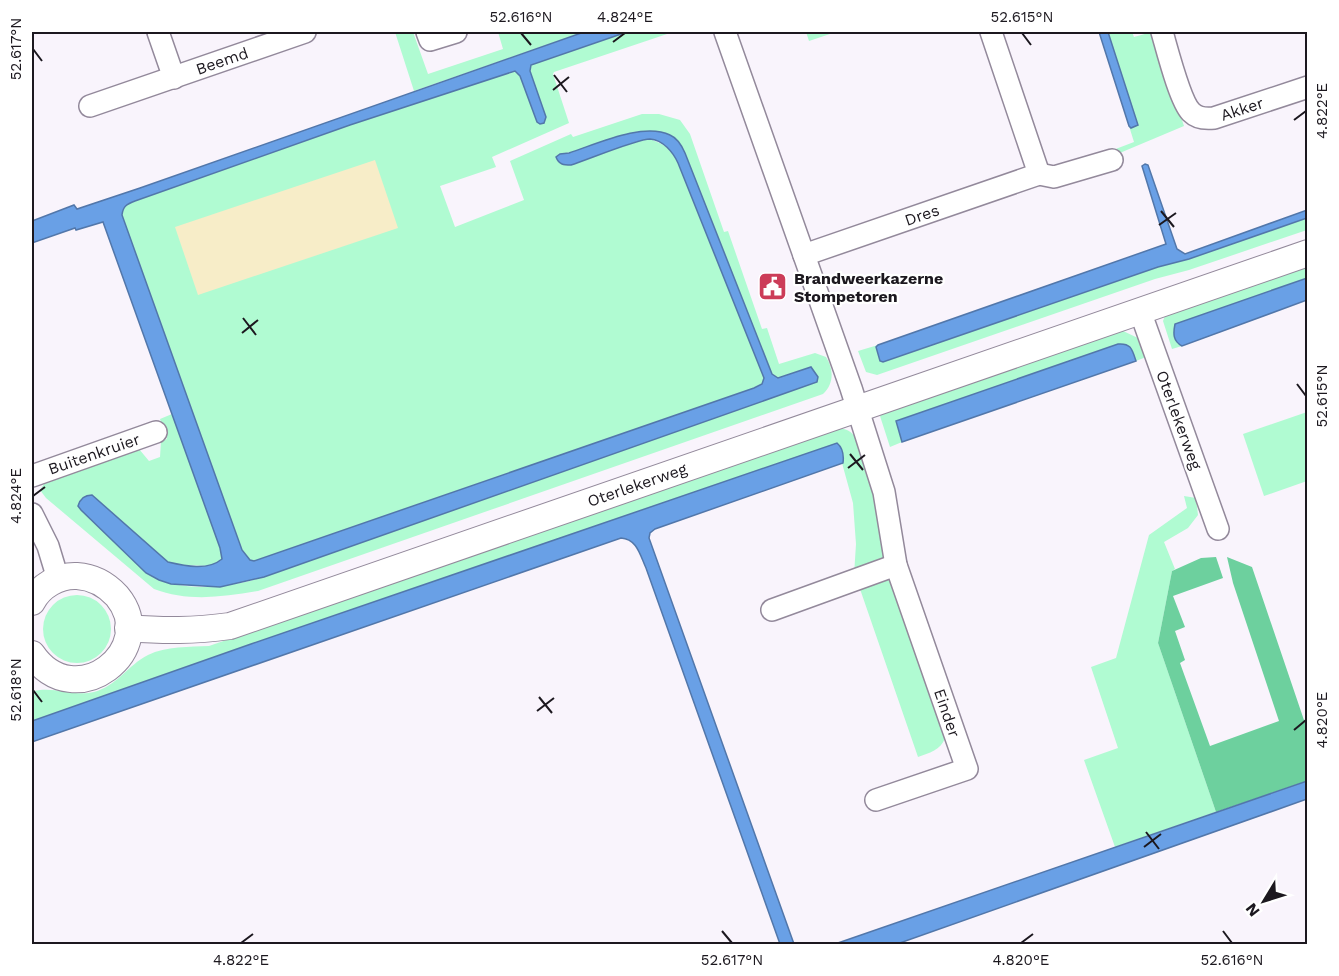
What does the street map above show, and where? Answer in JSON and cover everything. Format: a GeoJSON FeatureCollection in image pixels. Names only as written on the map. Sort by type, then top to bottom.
{"type":"FeatureCollection","features":[{"type":"Feature","properties":{"kind":"street","name":"Beemd"},"geometry":{"type":"LineString","coordinates":[[158,32],[174,78]]}},
{"type":"Feature","properties":{"kind":"street","name":"Beemd"},"geometry":{"type":"LineString","coordinates":[[90,106],[305,32]]}},
{"type":"Feature","properties":{"kind":"street"},"geometry":{"type":"LineString","coordinates":[[427,32],[430,40],[456,32]]}},
{"type":"Feature","properties":{"kind":"street"},"geometry":{"type":"LineString","coordinates":[[726,32],[857,409]]}},
{"type":"Feature","properties":{"kind":"street"},"geometry":{"type":"LineString","coordinates":[[991,32],[1039,174]]}},
{"type":"Feature","properties":{"kind":"street","name":"Akker"},"geometry":{"type":"LineString","coordinates":[[1162,32],[1184,99],[1191,112],[1198,117],[1214,118],[1308,87]]}},
{"type":"Feature","properties":{"kind":"street","name":"Dres"},"geometry":{"type":"LineString","coordinates":[[804,255],[1039,174],[1054,177],[1112,160]]}},
{"type":"Feature","properties":{"kind":"street","name":"Oterlekerweg"},"geometry":{"type":"LineString","coordinates":[[128,628],[161,632],[230,626],[1308,253]]}},
{"type":"Feature","properties":{"kind":"street","name":"Oterlekerweg"},"geometry":{"type":"LineString","coordinates":[[1140,311],[1218,529]]}},
{"type":"Feature","properties":{"kind":"street","name":"Einder"},"geometry":{"type":"LineString","coordinates":[[857,409],[884,492],[896,565],[967,769],[876,800]]}},
{"type":"Feature","properties":{"kind":"street","name":"Buitenkruier"},"geometry":{"type":"LineString","coordinates":[[32,476],[156,432]]}},
{"type":"Feature","properties":{"kind":"street"},"geometry":{"type":"LineString","coordinates":[[32,514],[48,546],[58,579]]}},
{"type":"Feature","properties":{"kind":"street"},"geometry":{"type":"LineString","coordinates":[[772,610],[896,565]]}},
{"type":"Feature","properties":{"kind":"street"},"geometry":{"type":"LineString","coordinates":[[32,602],[45,586],[58,579],[72,576],[86,577],[112,590],[121,601],[128,628],[126,644],[119,658],[95,677],[80,680],[64,679],[34,662]]}},
{"type":"Feature","properties":{"kind":"green space"},"geometry":{"type":"Polygon","coordinates":[[[395,32],[413,32],[428,74],[503,49],[498,32],[584,32],[414,91],[395,32]]]}},
{"type":"Feature","properties":{"kind":"green space"},"geometry":{"type":"Polygon","coordinates":[[[627,32],[673,32],[554,72],[569,123],[492,157],[496,167],[440,186],[455,227],[524,200],[510,161],[571,134],[573,137],[642,114],[659,114],[680,120],[690,134],[724,232],[728,231],[762,329],[767,328],[779,364],[815,353],[826,357],[832,376],[823,394],[258,591],[232,595],[180,596],[154,589],[46,498],[40,490],[44,484],[139,449],[149,461],[160,457],[161,441],[167,439],[160,419],[172,414],[222,559],[211,566],[180,565],[168,562],[154,551],[81,510],[146,573],[160,580],[204,587],[234,584],[264,577],[811,367],[778,378],[772,374],[685,153],[671,135],[560,154],[556,157],[650,139],[670,151],[676,158],[764,378],[762,384],[254,561],[250,560],[242,550],[122,215],[124,207],[135,201],[350,125],[515,71],[520,76],[537,122],[530,65],[627,32]]]}},
{"type":"Feature","properties":{"kind":"green space"},"geometry":{"type":"Polygon","coordinates":[[[806,32],[836,32],[809,41],[806,32]]]}},
{"type":"Feature","properties":{"kind":"green space"},"geometry":{"type":"Polygon","coordinates":[[[1108,32],[1132,32],[1134,37],[1152,32],[1184,126],[1115,155],[1113,150],[1134,142],[1108,32]]]}},
{"type":"Feature","properties":{"kind":"green space"},"geometry":{"type":"Polygon","coordinates":[[[1307,218],[1307,230],[1189,270],[1155,279],[877,375],[866,372],[858,351],[878,345],[876,347],[880,361],[883,362],[1307,218]]]}},
{"type":"Feature","properties":{"kind":"green space"},"geometry":{"type":"Polygon","coordinates":[[[1307,265],[1307,278],[1175,324],[1174,334],[1182,346],[1172,349],[1163,321],[1166,313],[1307,265]]]}},
{"type":"Feature","properties":{"kind":"green space"},"geometry":{"type":"Polygon","coordinates":[[[1121,330],[1140,339],[1146,357],[1136,361],[1131,347],[1118,344],[896,421],[902,442],[890,447],[880,416],[887,411],[1121,330]]]}},
{"type":"Feature","properties":{"kind":"green space"},"geometry":{"type":"Polygon","coordinates":[[[1307,412],[1307,481],[1264,496],[1243,434],[1307,412]]]}},
{"type":"Feature","properties":{"kind":"green space"},"geometry":{"type":"Polygon","coordinates":[[[838,428],[848,431],[856,438],[872,486],[884,562],[854,575],[856,544],[853,503],[842,463],[251,644],[32,721],[32,692],[34,691],[94,692],[109,685],[141,659],[155,652],[209,646],[838,428]]]}},
{"type":"Feature","properties":{"kind":"green space"},"geometry":{"type":"Polygon","coordinates":[[[1184,496],[1196,498],[1198,515],[1188,528],[1164,542],[1175,569],[1172,571],[1158,643],[1216,812],[1115,847],[1084,760],[1118,748],[1091,667],[1116,658],[1149,535],[1187,508],[1184,496]]]}},
{"type":"Feature","properties":{"kind":"green space"},"geometry":{"type":"Polygon","coordinates":[[[1216,557],[1223,578],[1173,596],[1185,627],[1175,631],[1185,660],[1180,663],[1210,746],[1279,721],[1233,583],[1227,557],[1252,567],[1307,729],[1307,781],[1216,812],[1158,643],[1172,571],[1201,558],[1216,557]]]}},
{"type":"Feature","properties":{"kind":"green space"},"geometry":{"type":"Polygon","coordinates":[[[888,580],[891,582],[945,738],[938,748],[918,757],[860,589],[888,580]]]}},
{"type":"Feature","properties":{"kind":"green space"},"geometry":{"type":"Polygon","coordinates":[[[77,595],[90,598],[101,605],[108,616],[111,629],[108,642],[101,653],[90,660],[77,663],[64,660],[53,653],[46,642],[43,629],[46,616],[53,605],[64,598],[77,595]]]}},
{"type":"Feature","properties":{"kind":"sand"},"geometry":{"type":"Polygon","coordinates":[[[375,160],[398,228],[198,295],[175,227],[375,160]]]}},
{"type":"Feature","properties":{"kind":"water"},"geometry":{"type":"Polygon","coordinates":[[[584,32],[627,32],[531,65],[530,71],[546,117],[544,123],[537,122],[520,76],[515,71],[350,125],[135,201],[124,207],[122,215],[242,550],[250,560],[254,561],[762,384],[764,378],[678,163],[670,151],[663,144],[650,139],[571,165],[562,164],[556,157],[606,140],[647,131],[673,136],[679,142],[772,374],[778,378],[811,367],[818,377],[817,382],[264,577],[220,587],[171,584],[146,573],[81,510],[78,506],[83,498],[92,495],[168,562],[189,566],[210,565],[222,559],[220,548],[103,222],[76,230],[75,228],[32,243],[32,221],[74,205],[77,209],[140,188],[584,32]]]}},
{"type":"Feature","properties":{"kind":"water"},"geometry":{"type":"Polygon","coordinates":[[[1099,32],[1108,32],[1138,125],[1131,128],[1129,126],[1099,32]]]}},
{"type":"Feature","properties":{"kind":"water"},"geometry":{"type":"Polygon","coordinates":[[[1148,165],[1177,249],[1185,254],[1307,210],[1307,218],[883,362],[880,361],[876,347],[878,345],[1166,244],[1142,166],[1148,165]]]}},
{"type":"Feature","properties":{"kind":"water"},"geometry":{"type":"Polygon","coordinates":[[[1307,278],[1307,300],[1182,346],[1175,339],[1175,324],[1307,278]]]}},
{"type":"Feature","properties":{"kind":"water"},"geometry":{"type":"Polygon","coordinates":[[[1118,344],[1130,348],[1136,361],[902,442],[896,421],[1118,344]]]}},
{"type":"Feature","properties":{"kind":"water"},"geometry":{"type":"Polygon","coordinates":[[[837,443],[843,452],[843,463],[655,529],[650,533],[649,538],[794,944],[780,944],[646,568],[637,548],[626,539],[621,538],[32,742],[32,721],[837,443]]]}},
{"type":"Feature","properties":{"kind":"water"},"geometry":{"type":"Polygon","coordinates":[[[1307,781],[1307,799],[897,944],[835,944],[1307,781]]]}},
{"type":"Feature","properties":{"kind":"place","name":"Brandweerkazerne Stompetoren"},"geometry":{"type":"Point","coordinates":[773,287]}}]}
